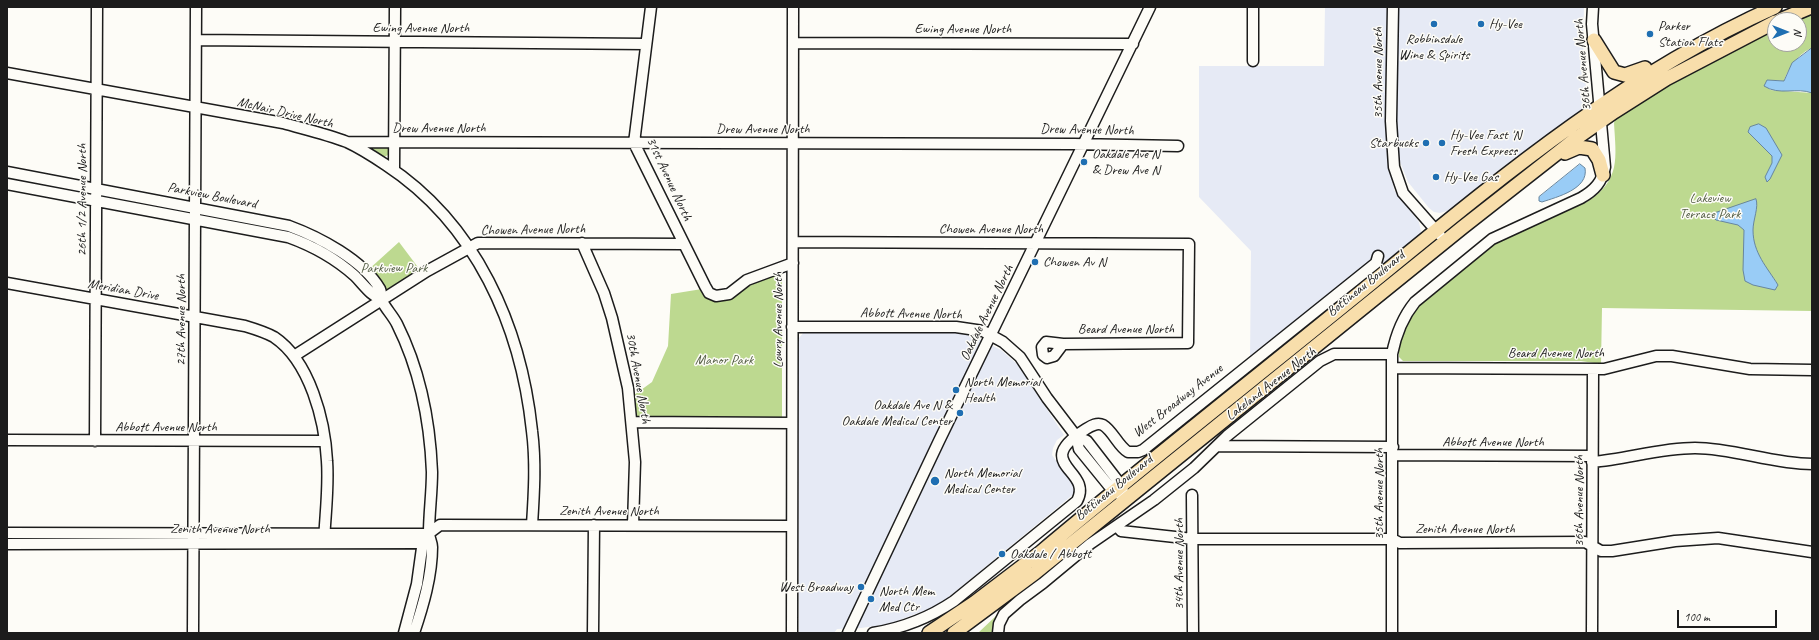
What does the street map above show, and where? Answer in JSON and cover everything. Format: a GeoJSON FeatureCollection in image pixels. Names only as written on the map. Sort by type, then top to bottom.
{"type":"FeatureCollection","features":[{"type":"Feature","properties":{"kind":"main road","name":"Bottineau Boulevard"},"geometry":{"type":"LineString","coordinates":[[929,633],[968,607],[1002,581],[1542,146],[1600,105],[1657,68],[1746,20],[1775,7]]}},
{"type":"Feature","properties":{"kind":"main road"},"geometry":{"type":"LineString","coordinates":[[1799,12],[1811,7]]}},
{"type":"Feature","properties":{"kind":"main road"},"geometry":{"type":"LineString","coordinates":[[1594,40],[1614,72],[1625,75],[1644,69],[1692,41],[1746,20]]}},
{"type":"Feature","properties":{"kind":"main road","name":"Bottineau Boulevard"},"geometry":{"type":"LineString","coordinates":[[976,618],[998,602],[1535,169],[1602,121],[1666,79],[1767,26]]}},
{"type":"Feature","properties":{"kind":"main road"},"geometry":{"type":"LineString","coordinates":[[1463,227],[1501,204],[1574,148],[1586,147],[1592,150],[1599,160],[1603,175]]}},
{"type":"Feature","properties":{"kind":"main road"},"geometry":{"type":"LineString","coordinates":[[954,633],[976,618]]}},
{"type":"Feature","properties":{"kind":"main road"},"geometry":{"type":"LineString","coordinates":[[959,633],[976,618]]}},
{"type":"Feature","properties":{"kind":"street","name":"26th 1/2 Avenue North"},"geometry":{"type":"LineString","coordinates":[[95,441],[97,7]]}},
{"type":"Feature","properties":{"kind":"street","name":"27th Avenue North"},"geometry":{"type":"LineString","coordinates":[[193,633],[196,7]]}},
{"type":"Feature","properties":{"kind":"street"},"geometry":{"type":"LineString","coordinates":[[394,170],[395,7]]}},
{"type":"Feature","properties":{"kind":"street","name":"31st Avenue North"},"geometry":{"type":"LineString","coordinates":[[651,7],[634,143],[683,244],[706,286],[710,293],[716,296],[722,296],[729,294],[747,280],[793,263]]}},
{"type":"Feature","properties":{"kind":"street","name":"Lowry Avenue North"},"geometry":{"type":"LineString","coordinates":[[792,633],[793,7]]}},
{"type":"Feature","properties":{"kind":"street","name":"Oakdale Avenue North"},"geometry":{"type":"LineString","coordinates":[[849,632],[1150,7]]}},
{"type":"Feature","properties":{"kind":"street"},"geometry":{"type":"LineString","coordinates":[[1253,7],[1253,61]]}},
{"type":"Feature","properties":{"kind":"street","name":"35th Avenue North"},"geometry":{"type":"LineString","coordinates":[[1393,7],[1391,121],[1394,167],[1403,193],[1445,241]]}},
{"type":"Feature","properties":{"kind":"street","name":"36th Avenue North"},"geometry":{"type":"LineString","coordinates":[[1593,7],[1594,40],[1602,121]]}},
{"type":"Feature","properties":{"kind":"street","name":"Ewing Avenue North"},"geometry":{"type":"LineString","coordinates":[[196,40],[646,44]]}},
{"type":"Feature","properties":{"kind":"street","name":"Ewing Avenue North"},"geometry":{"type":"LineString","coordinates":[[793,43],[1133,44]]}},
{"type":"Feature","properties":{"kind":"street","name":"McNair Drive North"},"geometry":{"type":"LineString","coordinates":[[7,73],[283,123],[348,142],[394,170],[422,192],[440,209],[469,247],[488,277],[501,306],[522,368],[533,432],[534,465],[532,525]]}},
{"type":"Feature","properties":{"kind":"street"},"geometry":{"type":"LineString","coordinates":[[1392,354],[1399,328],[1406,314],[1427,291],[1492,239],[1590,193],[1601,182],[1605,167],[1602,121]]}},
{"type":"Feature","properties":{"kind":"street","name":"Drew Avenue North"},"geometry":{"type":"LineString","coordinates":[[348,142],[1084,144],[1178,146]]}},
{"type":"Feature","properties":{"kind":"street","name":"Parkview Boulevard"},"geometry":{"type":"LineString","coordinates":[[7,172],[289,226],[309,233],[328,243],[361,269],[380,290],[382,300],[396,323],[407,348],[424,402],[429,432],[432,471],[429,534],[432,546],[431,561],[422,609],[414,633]]}},
{"type":"Feature","properties":{"kind":"street","name":"Parkview Boulevard"},"geometry":{"type":"LineString","coordinates":[[7,184],[268,233],[306,244],[340,264],[373,296],[382,300]]}},
{"type":"Feature","properties":{"kind":"street","name":"Chowen Avenue North"},"geometry":{"type":"LineString","coordinates":[[294,356],[382,300],[478,242],[683,244]]}},
{"type":"Feature","properties":{"kind":"street","name":"Chowen Avenue North"},"geometry":{"type":"LineString","coordinates":[[793,242],[1189,244],[1188,343]]}},
{"type":"Feature","properties":{"kind":"street","name":"30th Avenue North"},"geometry":{"type":"LineString","coordinates":[[582,243],[604,293],[612,318],[628,388],[635,462],[633,525]]}},
{"type":"Feature","properties":{"kind":"street","name":"West Broadway Avenue"},"geometry":{"type":"LineString","coordinates":[[873,633],[892,630],[913,623],[934,614],[948,605],[1077,501],[1081,492],[1080,486],[1063,462],[1061,454],[1066,445],[1076,436],[1092,425],[1098,424],[1105,427],[1128,452],[1138,452],[1143,450],[1376,263],[1378,256]]}},
{"type":"Feature","properties":{"kind":"street","name":"Meridian Drive"},"geometry":{"type":"LineString","coordinates":[[7,283],[260,330],[274,337],[294,356],[300,364],[313,392],[320,415],[327,462],[324,539]]}},
{"type":"Feature","properties":{"kind":"street","name":"Abbott Avenue North"},"geometry":{"type":"LineString","coordinates":[[792,327],[956,327],[983,331],[992,335],[1014,350],[1025,363],[1047,398],[1076,436],[1087,441],[1117,488],[1126,499]]}},
{"type":"Feature","properties":{"kind":"street","name":"Beard Avenue North"},"geometry":{"type":"LineString","coordinates":[[1063,344],[1188,343]]}},
{"type":"Feature","properties":{"kind":"street","name":"Lakeland Avenue North"},"geometry":{"type":"LineString","coordinates":[[998,633],[998,628],[1004,614],[1020,600],[1090,544],[1154,500],[1227,436],[1320,361],[1334,354],[1392,354]]}},
{"type":"Feature","properties":{"kind":"street","name":"35th Avenue North"},"geometry":{"type":"LineString","coordinates":[[1392,354],[1392,633]]}},
{"type":"Feature","properties":{"kind":"street","name":"Beard Avenue North"},"geometry":{"type":"LineString","coordinates":[[1393,368],[1593,369],[1616,367],[1641,358],[1672,356],[1750,369],[1812,370]]}},
{"type":"Feature","properties":{"kind":"street","name":"36th Avenue North"},"geometry":{"type":"LineString","coordinates":[[1592,633],[1593,369]]}},
{"type":"Feature","properties":{"kind":"street"},"geometry":{"type":"LineString","coordinates":[[632,422],[792,423]]}},
{"type":"Feature","properties":{"kind":"street","name":"Abbott Avenue North"},"geometry":{"type":"LineString","coordinates":[[7,440],[325,441]]}},
{"type":"Feature","properties":{"kind":"street","name":"Abbott Avenue North"},"geometry":{"type":"LineString","coordinates":[[1217,446],[1592,459],[1620,459],[1674,449],[1694,448],[1735,452],[1788,462],[1812,464]]}},
{"type":"Feature","properties":{"kind":"street","name":"34th Avenue North"},"geometry":{"type":"LineString","coordinates":[[1192,495],[1192,633]]}},
{"type":"Feature","properties":{"kind":"street","name":"Zenith Avenue North"},"geometry":{"type":"LineString","coordinates":[[7,533],[96,533],[194,538],[324,539],[429,534],[440,525],[792,526]]}},
{"type":"Feature","properties":{"kind":"street"},"geometry":{"type":"LineString","coordinates":[[593,633],[594,525]]}},
{"type":"Feature","properties":{"kind":"street","name":"Zenith Avenue North"},"geometry":{"type":"LineString","coordinates":[[1117,526],[1121,531],[1193,539],[1392,539],[1400,543],[1585,542],[1601,552],[1612,552],[1675,541],[1718,538],[1812,552]]}},
{"type":"Feature","properties":{"kind":"street"},"geometry":{"type":"LineString","coordinates":[[96,533],[96,544]]}},
{"type":"Feature","properties":{"kind":"street","name":"Parkview Boulevard"},"geometry":{"type":"LineString","coordinates":[[404,633],[417,584],[422,548],[429,534]]}},
{"type":"Feature","properties":{"kind":"street","name":"Zenith Avenue North"},"geometry":{"type":"LineString","coordinates":[[7,544],[96,544],[194,538]]}},
{"type":"Feature","properties":{"kind":"shaded area"},"geometry":{"type":"Polygon","coordinates":[[[1325,7],[1388,7],[1387,151],[1394,190],[1419,222],[1421,232],[1420,238],[1257,371],[1250,360],[1251,251],[1199,197],[1199,66],[1324,66],[1325,7]]]}},
{"type":"Feature","properties":{"kind":"shaded area"},"geometry":{"type":"Polygon","coordinates":[[[1397,7],[1584,7],[1583,41],[1587,104],[1582,111],[1499,170],[1450,210],[1440,213],[1434,212],[1408,182],[1397,154],[1397,7]]]}},
{"type":"Feature","properties":{"kind":"shaded area","name":"North Memorial Medical Center"},"geometry":{"type":"Polygon","coordinates":[[[804,332],[957,333],[973,336],[1001,350],[1017,364],[1064,435],[1057,440],[1053,448],[1052,455],[1074,486],[1075,493],[939,605],[889,624],[861,628],[837,629],[834,633],[799,633],[799,338],[804,332]]]}},
{"type":"Feature","properties":{"kind":"green space","name":"Lakeview Terrace Park"},"geometry":{"type":"Polygon","coordinates":[[[1812,12],[1812,48],[1807,50],[1807,14],[1812,12]]]}},
{"type":"Feature","properties":{"kind":"green space","name":"Lakeview Terrace Park"},"geometry":{"type":"Polygon","coordinates":[[[1767,31],[1767,52],[1804,52],[1798,57],[1788,71],[1784,81],[1767,80],[1770,90],[1812,93],[1812,311],[1602,308],[1601,364],[1581,361],[1403,361],[1399,357],[1403,331],[1409,319],[1424,300],[1498,241],[1587,202],[1598,194],[1611,177],[1614,167],[1614,123],[1616,117],[1716,56],[1767,31]]]}},
{"type":"Feature","properties":{"kind":"green space"},"geometry":{"type":"Polygon","coordinates":[[[370,146],[388,147],[390,154],[384,157],[371,149],[370,146]]]}},
{"type":"Feature","properties":{"kind":"green space","name":"Parkview Park"},"geometry":{"type":"Polygon","coordinates":[[[399,242],[420,270],[386,290],[368,270],[399,242]]]}},
{"type":"Feature","properties":{"kind":"green space","name":"Manor Park"},"geometry":{"type":"Polygon","coordinates":[[[782,272],[782,419],[637,417],[634,395],[652,382],[668,346],[671,294],[702,289],[714,300],[725,301],[753,284],[782,272]]]}},
{"type":"Feature","properties":{"kind":"green space"},"geometry":{"type":"Polygon","coordinates":[[[997,615],[994,633],[978,633],[997,615]]]}},
{"type":"Feature","properties":{"kind":"water"},"geometry":{"type":"Polygon","coordinates":[[[1812,48],[1812,93],[1806,91],[1782,91],[1770,89],[1764,86],[1767,80],[1784,81],[1792,63],[1812,48]]]}},
{"type":"Feature","properties":{"kind":"water"},"geometry":{"type":"Polygon","coordinates":[[[1759,124],[1766,128],[1782,155],[1767,182],[1765,177],[1772,163],[1772,156],[1748,132],[1750,127],[1759,124]]]}},
{"type":"Feature","properties":{"kind":"water"},"geometry":{"type":"Polygon","coordinates":[[[1580,164],[1585,168],[1585,175],[1577,187],[1556,198],[1542,202],[1539,201],[1539,197],[1580,164]]]}},
{"type":"Feature","properties":{"kind":"water"},"geometry":{"type":"Polygon","coordinates":[[[1756,199],[1757,206],[1753,226],[1755,246],[1761,259],[1778,285],[1775,290],[1753,285],[1745,281],[1743,270],[1744,230],[1738,225],[1716,220],[1713,217],[1715,213],[1756,199]]]}},
{"type":"Feature","properties":{"kind":"place","name":"Robbinsdale Wine & Spirits"},"geometry":{"type":"Point","coordinates":[1434,24]}},
{"type":"Feature","properties":{"kind":"place","name":"Hy-Vee"},"geometry":{"type":"Point","coordinates":[1481,24]}},
{"type":"Feature","properties":{"kind":"place","name":"Parker Station Flats"},"geometry":{"type":"Point","coordinates":[1650,34]}},
{"type":"Feature","properties":{"kind":"place","name":"Starbucks"},"geometry":{"type":"Point","coordinates":[1426,143]}},
{"type":"Feature","properties":{"kind":"place","name":"Hy-Vee Fast 'N Fresh Express"},"geometry":{"type":"Point","coordinates":[1442,143]}},
{"type":"Feature","properties":{"kind":"place","name":"Oakdale Ave N & Drew Ave N"},"geometry":{"type":"Point","coordinates":[1084,162]}},
{"type":"Feature","properties":{"kind":"place","name":"Hy-Vee Gas"},"geometry":{"type":"Point","coordinates":[1436,177]}},
{"type":"Feature","properties":{"kind":"place","name":"Chowen Av N"},"geometry":{"type":"Point","coordinates":[1035,262]}},
{"type":"Feature","properties":{"kind":"place","name":"North Memorial Health"},"geometry":{"type":"Point","coordinates":[956,390]}},
{"type":"Feature","properties":{"kind":"place","name":"Oakdale Ave N & Oakdale Medical Center"},"geometry":{"type":"Point","coordinates":[960,413]}},
{"type":"Feature","properties":{"kind":"place","name":"North Memorial Medical Center"},"geometry":{"type":"Point","coordinates":[935,481]}},
{"type":"Feature","properties":{"kind":"place","name":"Oakdale / Abbott"},"geometry":{"type":"Point","coordinates":[1002,554]}},
{"type":"Feature","properties":{"kind":"place","name":"West Broadway"},"geometry":{"type":"Point","coordinates":[861,587]}},
{"type":"Feature","properties":{"kind":"place","name":"North Mem Med Ctr"},"geometry":{"type":"Point","coordinates":[871,599]}}]}
